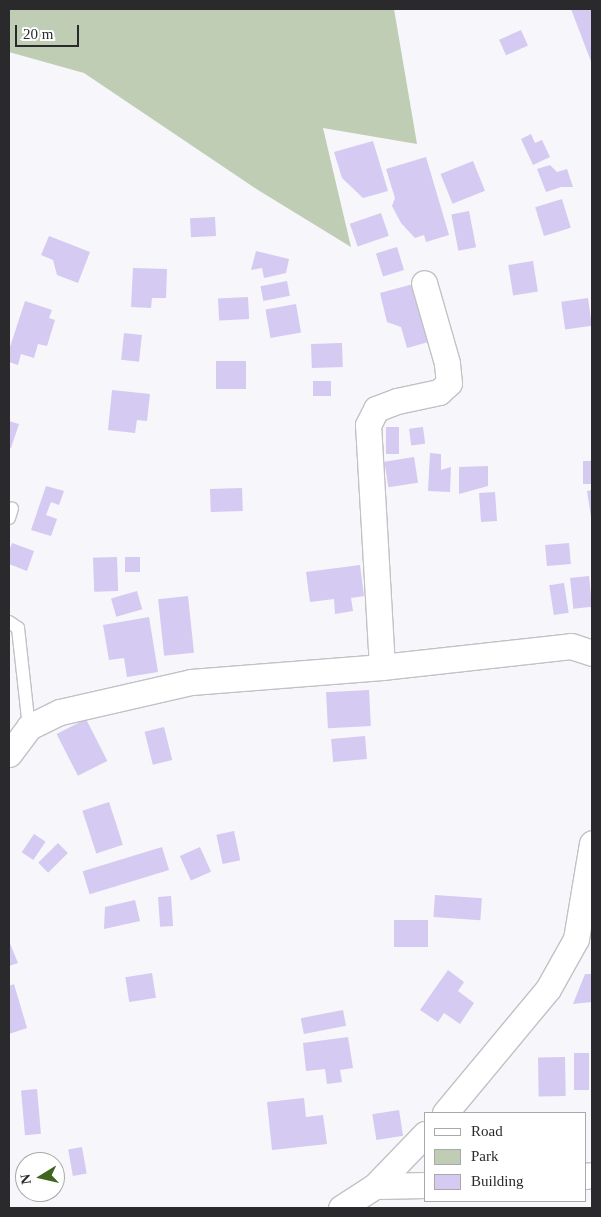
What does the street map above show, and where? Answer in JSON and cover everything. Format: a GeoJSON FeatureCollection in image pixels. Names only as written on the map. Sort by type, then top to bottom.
{"type":"FeatureCollection","features":[{"type":"Feature","properties":{"kind":"street"},"geometry":{"type":"LineString","coordinates":[[382,668],[368,425],[376,409],[397,401],[439,392],[448,383],[448,363],[424,283]]}},
{"type":"Feature","properties":{"kind":"street"},"geometry":{"type":"LineString","coordinates":[[9,754],[29,727],[60,712],[191,682],[382,668],[571,646],[592,653]]}},
{"type":"Feature","properties":{"kind":"street"},"geometry":{"type":"LineString","coordinates":[[446,1112],[553,981],[576,939],[592,843]]}},
{"type":"Feature","properties":{"kind":"street"},"geometry":{"type":"LineString","coordinates":[[341,1208],[375,1186],[424,1135]]}},
{"type":"Feature","properties":{"kind":"street"},"geometry":{"type":"LineString","coordinates":[[375,1186],[424,1185]]}},
{"type":"Feature","properties":{"kind":"lane"},"geometry":{"type":"LineString","coordinates":[[9,622],[18,628],[29,727]]}},
{"type":"Feature","properties":{"kind":"green space"},"geometry":{"type":"Polygon","coordinates":[[[9,9],[394,9],[417,144],[323,128],[351,247],[258,190],[84,73],[9,52],[9,9]]]}},
{"type":"Feature","properties":{"kind":"building"},"geometry":{"type":"Polygon","coordinates":[[[571,9],[592,9],[592,64],[571,9]]]}},
{"type":"Feature","properties":{"kind":"building"},"geometry":{"type":"Polygon","coordinates":[[[521,30],[528,46],[506,55],[499,40],[521,30]]]}},
{"type":"Feature","properties":{"kind":"building"},"geometry":{"type":"Polygon","coordinates":[[[531,134],[535,143],[542,140],[550,157],[533,165],[521,139],[531,134]]]}},
{"type":"Feature","properties":{"kind":"building"},"geometry":{"type":"Polygon","coordinates":[[[373,141],[388,191],[363,198],[342,178],[334,152],[373,141]]]}},
{"type":"Feature","properties":{"kind":"building"},"geometry":{"type":"Polygon","coordinates":[[[426,157],[449,235],[426,242],[424,235],[415,238],[401,223],[392,206],[395,198],[386,169],[426,157]]]}},
{"type":"Feature","properties":{"kind":"building"},"geometry":{"type":"Polygon","coordinates":[[[473,161],[485,191],[453,204],[441,174],[473,161]]]}},
{"type":"Feature","properties":{"kind":"building"},"geometry":{"type":"Polygon","coordinates":[[[550,165],[557,172],[567,169],[573,187],[561,187],[546,192],[537,169],[550,165]]]}},
{"type":"Feature","properties":{"kind":"building"},"geometry":{"type":"Polygon","coordinates":[[[562,199],[571,228],[544,236],[535,207],[562,199]]]}},
{"type":"Feature","properties":{"kind":"building"},"geometry":{"type":"Polygon","coordinates":[[[469,211],[476,247],[458,251],[451,214],[469,211]]]}},
{"type":"Feature","properties":{"kind":"building"},"geometry":{"type":"Polygon","coordinates":[[[381,213],[389,236],[358,246],[350,224],[381,213]]]}},
{"type":"Feature","properties":{"kind":"building"},"geometry":{"type":"Polygon","coordinates":[[[215,217],[216,236],[191,237],[190,218],[215,217]]]}},
{"type":"Feature","properties":{"kind":"building"},"geometry":{"type":"Polygon","coordinates":[[[49,236],[90,252],[78,283],[57,275],[53,260],[41,255],[49,236]]]}},
{"type":"Feature","properties":{"kind":"building"},"geometry":{"type":"Polygon","coordinates":[[[397,247],[404,270],[383,276],[376,253],[397,247]]]}},
{"type":"Feature","properties":{"kind":"building"},"geometry":{"type":"Polygon","coordinates":[[[256,251],[289,259],[286,273],[264,278],[262,268],[251,270],[256,251]]]}},
{"type":"Feature","properties":{"kind":"building"},"geometry":{"type":"Polygon","coordinates":[[[533,261],[538,292],[513,296],[508,265],[533,261]]]}},
{"type":"Feature","properties":{"kind":"building"},"geometry":{"type":"Polygon","coordinates":[[[133,268],[167,269],[166,298],[152,298],[151,308],[131,307],[133,268]]]}},
{"type":"Feature","properties":{"kind":"building"},"geometry":{"type":"Polygon","coordinates":[[[287,281],[290,296],[263,301],[260,286],[287,281]]]}},
{"type":"Feature","properties":{"kind":"building"},"geometry":{"type":"Polygon","coordinates":[[[417,283],[432,341],[407,348],[401,327],[387,322],[380,293],[417,283]]]}},
{"type":"Feature","properties":{"kind":"building"},"geometry":{"type":"Polygon","coordinates":[[[248,297],[249,319],[219,321],[218,299],[248,297]]]}},
{"type":"Feature","properties":{"kind":"building"},"geometry":{"type":"Polygon","coordinates":[[[588,298],[592,326],[565,329],[561,302],[588,298]]]}},
{"type":"Feature","properties":{"kind":"building"},"geometry":{"type":"Polygon","coordinates":[[[25,301],[52,310],[49,318],[55,320],[47,346],[38,344],[34,358],[21,354],[18,365],[9,362],[9,350],[25,301]]]}},
{"type":"Feature","properties":{"kind":"building"},"geometry":{"type":"Polygon","coordinates":[[[296,304],[301,333],[271,338],[265,309],[296,304]]]}},
{"type":"Feature","properties":{"kind":"building"},"geometry":{"type":"Polygon","coordinates":[[[124,333],[142,335],[139,362],[121,360],[124,333]]]}},
{"type":"Feature","properties":{"kind":"building"},"geometry":{"type":"Polygon","coordinates":[[[342,343],[343,367],[312,368],[311,344],[342,343]]]}},
{"type":"Feature","properties":{"kind":"building"},"geometry":{"type":"Polygon","coordinates":[[[216,361],[246,361],[246,389],[216,389],[216,361]]]}},
{"type":"Feature","properties":{"kind":"building"},"geometry":{"type":"Polygon","coordinates":[[[313,381],[331,381],[331,396],[313,396],[313,381]]]}},
{"type":"Feature","properties":{"kind":"building"},"geometry":{"type":"Polygon","coordinates":[[[112,390],[150,394],[147,421],[137,420],[135,433],[108,430],[112,390]]]}},
{"type":"Feature","properties":{"kind":"building"},"geometry":{"type":"Polygon","coordinates":[[[9,421],[19,424],[11,448],[9,448],[9,421]]]}},
{"type":"Feature","properties":{"kind":"building"},"geometry":{"type":"Polygon","coordinates":[[[386,427],[399,427],[399,454],[386,454],[386,427]]]}},
{"type":"Feature","properties":{"kind":"building"},"geometry":{"type":"Polygon","coordinates":[[[423,427],[425,444],[411,446],[409,429],[423,427]]]}},
{"type":"Feature","properties":{"kind":"building"},"geometry":{"type":"Polygon","coordinates":[[[430,453],[441,454],[441,470],[451,467],[450,492],[428,491],[430,453]]]}},
{"type":"Feature","properties":{"kind":"building"},"geometry":{"type":"Polygon","coordinates":[[[414,457],[418,483],[388,487],[384,462],[414,457]]]}},
{"type":"Feature","properties":{"kind":"building"},"geometry":{"type":"Polygon","coordinates":[[[583,461],[592,461],[592,484],[583,484],[583,461]]]}},
{"type":"Feature","properties":{"kind":"building"},"geometry":{"type":"Polygon","coordinates":[[[488,466],[488,486],[459,494],[459,467],[488,466]]]}},
{"type":"Feature","properties":{"kind":"building"},"geometry":{"type":"Polygon","coordinates":[[[46,486],[64,491],[59,505],[51,502],[46,515],[57,519],[51,536],[31,530],[46,486]]]}},
{"type":"Feature","properties":{"kind":"building"},"geometry":{"type":"Polygon","coordinates":[[[242,488],[243,511],[211,512],[210,489],[242,488]]]}},
{"type":"Feature","properties":{"kind":"building"},"geometry":{"type":"Polygon","coordinates":[[[592,490],[592,517],[591,517],[587,491],[592,490]]]}},
{"type":"Feature","properties":{"kind":"building"},"geometry":{"type":"Polygon","coordinates":[[[495,492],[497,521],[481,522],[479,493],[495,492]]]}},
{"type":"Feature","properties":{"kind":"building"},"geometry":{"type":"Polygon","coordinates":[[[12,543],[34,551],[27,571],[9,564],[9,551],[12,543]]]}},
{"type":"Feature","properties":{"kind":"building"},"geometry":{"type":"Polygon","coordinates":[[[569,543],[571,564],[547,566],[545,545],[569,543]]]}},
{"type":"Feature","properties":{"kind":"building"},"geometry":{"type":"Polygon","coordinates":[[[117,557],[118,591],[94,592],[93,558],[117,557]]]}},
{"type":"Feature","properties":{"kind":"building"},"geometry":{"type":"Polygon","coordinates":[[[125,557],[140,557],[140,572],[125,572],[125,557]]]}},
{"type":"Feature","properties":{"kind":"building"},"geometry":{"type":"Polygon","coordinates":[[[360,565],[364,596],[351,598],[353,611],[335,614],[334,599],[310,602],[306,572],[360,565]]]}},
{"type":"Feature","properties":{"kind":"building"},"geometry":{"type":"Polygon","coordinates":[[[589,576],[592,607],[573,609],[570,578],[589,576]]]}},
{"type":"Feature","properties":{"kind":"building"},"geometry":{"type":"Polygon","coordinates":[[[564,583],[569,613],[554,615],[549,585],[564,583]]]}},
{"type":"Feature","properties":{"kind":"building"},"geometry":{"type":"Polygon","coordinates":[[[137,591],[142,609],[116,617],[111,598],[137,591]]]}},
{"type":"Feature","properties":{"kind":"building"},"geometry":{"type":"Polygon","coordinates":[[[188,596],[194,653],[164,656],[158,599],[188,596]]]}},
{"type":"Feature","properties":{"kind":"building"},"geometry":{"type":"Polygon","coordinates":[[[149,617],[158,672],[127,677],[124,658],[109,660],[103,625],[149,617]]]}},
{"type":"Feature","properties":{"kind":"building"},"geometry":{"type":"Polygon","coordinates":[[[369,690],[371,726],[328,728],[326,692],[369,690]]]}},
{"type":"Feature","properties":{"kind":"building"},"geometry":{"type":"Polygon","coordinates":[[[86,719],[107,761],[78,776],[57,734],[86,719]]]}},
{"type":"Feature","properties":{"kind":"building"},"geometry":{"type":"Polygon","coordinates":[[[164,727],[172,760],[153,765],[145,732],[164,727]]]}},
{"type":"Feature","properties":{"kind":"building"},"geometry":{"type":"Polygon","coordinates":[[[365,736],[367,759],[333,762],[331,739],[365,736]]]}},
{"type":"Feature","properties":{"kind":"building"},"geometry":{"type":"Polygon","coordinates":[[[109,802],[123,845],[96,853],[82,811],[109,802]]]}},
{"type":"Feature","properties":{"kind":"building"},"geometry":{"type":"Polygon","coordinates":[[[234,831],[240,860],[223,864],[216,835],[234,831]]]}},
{"type":"Feature","properties":{"kind":"building"},"geometry":{"type":"Polygon","coordinates":[[[34,834],[46,842],[33,860],[22,852],[34,834]]]}},
{"type":"Feature","properties":{"kind":"building"},"geometry":{"type":"Polygon","coordinates":[[[58,843],[68,853],[48,873],[38,863],[58,843]]]}},
{"type":"Feature","properties":{"kind":"building"},"geometry":{"type":"Polygon","coordinates":[[[162,847],[169,870],[90,894],[83,871],[162,847]]]}},
{"type":"Feature","properties":{"kind":"building"},"geometry":{"type":"Polygon","coordinates":[[[200,847],[211,872],[191,881],[180,856],[200,847]]]}},
{"type":"Feature","properties":{"kind":"building"},"geometry":{"type":"Polygon","coordinates":[[[435,895],[482,898],[480,920],[433,917],[435,895]]]}},
{"type":"Feature","properties":{"kind":"building"},"geometry":{"type":"Polygon","coordinates":[[[171,896],[173,926],[160,927],[158,897],[171,896]]]}},
{"type":"Feature","properties":{"kind":"building"},"geometry":{"type":"Polygon","coordinates":[[[135,900],[140,921],[104,929],[105,907],[135,900]]]}},
{"type":"Feature","properties":{"kind":"building"},"geometry":{"type":"Polygon","coordinates":[[[394,920],[428,920],[428,947],[394,947],[394,920]]]}},
{"type":"Feature","properties":{"kind":"building"},"geometry":{"type":"Polygon","coordinates":[[[9,941],[18,963],[9,966],[9,941]]]}},
{"type":"Feature","properties":{"kind":"building"},"geometry":{"type":"Polygon","coordinates":[[[448,970],[464,982],[458,991],[474,1003],[460,1024],[444,1013],[438,1022],[420,1010],[448,970]]]}},
{"type":"Feature","properties":{"kind":"building"},"geometry":{"type":"Polygon","coordinates":[[[152,973],[156,998],[129,1002],[125,977],[152,973]]]}},
{"type":"Feature","properties":{"kind":"building"},"geometry":{"type":"Polygon","coordinates":[[[585,974],[592,974],[592,1002],[573,1004],[585,974]]]}},
{"type":"Feature","properties":{"kind":"building"},"geometry":{"type":"Polygon","coordinates":[[[14,984],[27,1028],[9,1034],[9,986],[14,984]]]}},
{"type":"Feature","properties":{"kind":"building"},"geometry":{"type":"Polygon","coordinates":[[[343,1010],[346,1026],[304,1034],[301,1018],[343,1010]]]}},
{"type":"Feature","properties":{"kind":"building"},"geometry":{"type":"Polygon","coordinates":[[[348,1037],[353,1068],[340,1070],[342,1082],[327,1084],[325,1069],[306,1071],[303,1043],[348,1037]]]}},
{"type":"Feature","properties":{"kind":"building"},"geometry":{"type":"Polygon","coordinates":[[[574,1053],[589,1053],[589,1090],[574,1090],[574,1053]]]}},
{"type":"Feature","properties":{"kind":"building"},"geometry":{"type":"Polygon","coordinates":[[[538,1057],[565,1057],[566,1096],[539,1096],[538,1057]]]}},
{"type":"Feature","properties":{"kind":"building"},"geometry":{"type":"Polygon","coordinates":[[[37,1089],[41,1134],[25,1135],[21,1090],[37,1089]]]}},
{"type":"Feature","properties":{"kind":"building"},"geometry":{"type":"Polygon","coordinates":[[[304,1098],[306,1117],[323,1115],[327,1144],[272,1150],[267,1102],[304,1098]]]}},
{"type":"Feature","properties":{"kind":"building"},"geometry":{"type":"Polygon","coordinates":[[[399,1110],[403,1136],[376,1140],[372,1114],[399,1110]]]}},
{"type":"Feature","properties":{"kind":"building"},"geometry":{"type":"Polygon","coordinates":[[[82,1147],[87,1174],[73,1176],[68,1149],[82,1147]]]}}]}
